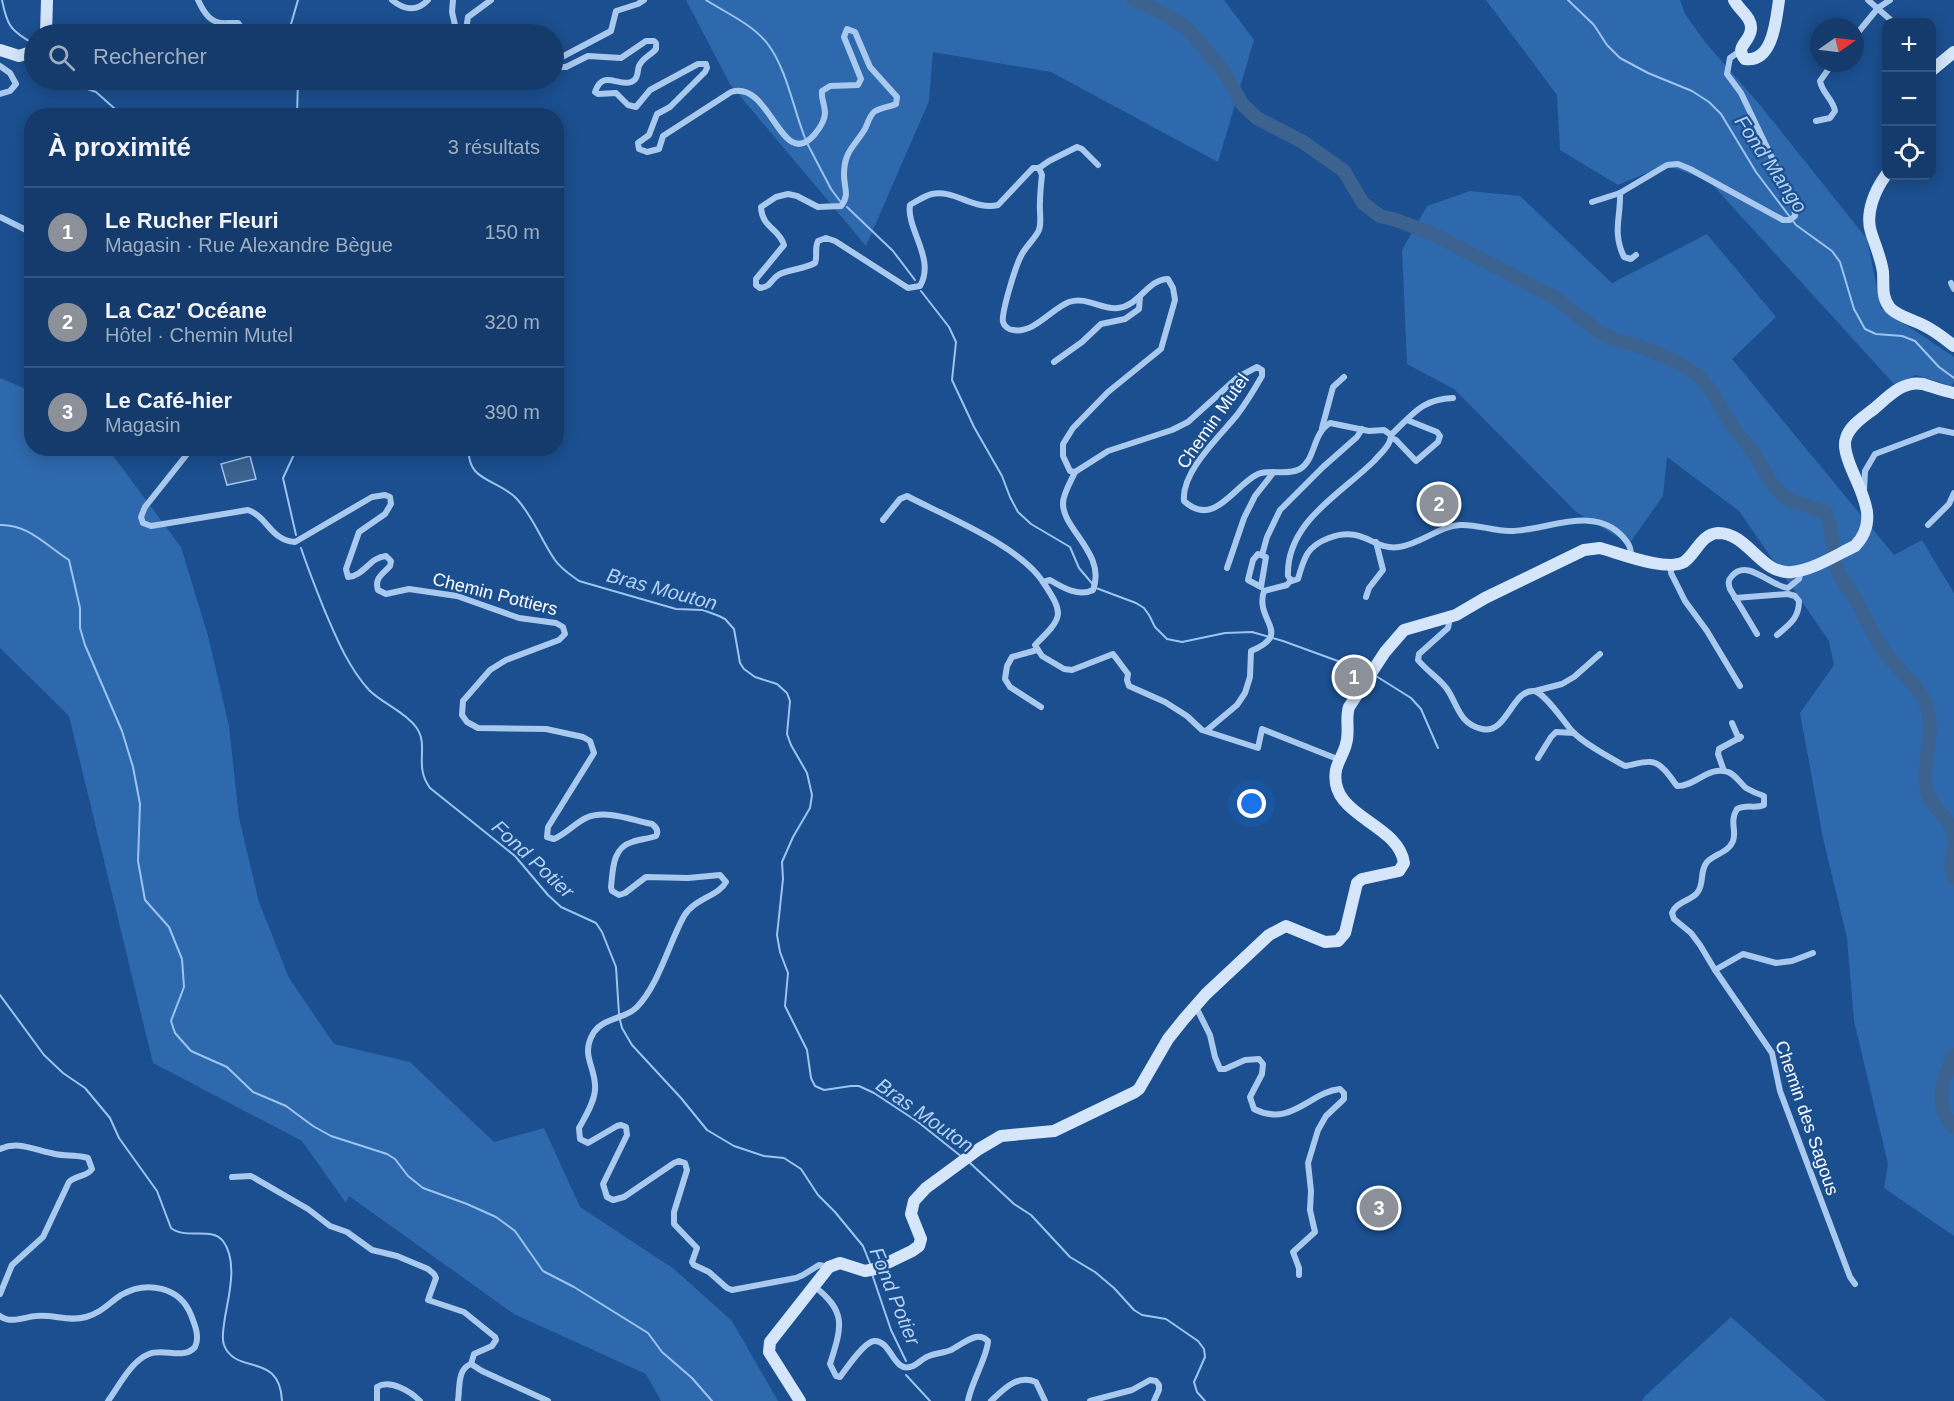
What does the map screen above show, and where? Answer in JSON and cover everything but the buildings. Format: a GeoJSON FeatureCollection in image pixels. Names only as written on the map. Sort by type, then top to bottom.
{"type":"FeatureCollection","features":[{"type":"Feature","properties":{"kind":"main road"},"geometry":{"type":"LineString","coordinates":[[46,24],[47,0]]}},
{"type":"Feature","properties":{"kind":"main road"},"geometry":{"type":"LineString","coordinates":[[1734,0],[1746,15],[1751,29],[1740,51],[1745,59],[1756,59],[1761,56],[1770,42],[1776,24],[1779,0]]}},
{"type":"Feature","properties":{"kind":"main road"},"geometry":{"type":"LineString","coordinates":[[0,50],[19,56],[24,54]]}},
{"type":"Feature","properties":{"kind":"main road"},"geometry":{"type":"LineString","coordinates":[[1936,64],[1954,52]]}},
{"type":"Feature","properties":{"kind":"main road"},"geometry":{"type":"LineString","coordinates":[[1884,180],[1876,193],[1869,220],[1883,272],[1885,300],[1892,309],[1929,328],[1954,346]]}},
{"type":"Feature","properties":{"kind":"main road"},"geometry":{"type":"LineString","coordinates":[[800,1401],[775,1363],[769,1347],[771,1339],[829,1267],[840,1263],[870,1270],[912,1251],[919,1246],[921,1239],[911,1214],[912,1206],[926,1188],[1000,1136],[1054,1131],[1135,1092],[1168,1040],[1196,1006],[1269,935],[1281,927],[1291,927],[1325,942],[1338,941],[1345,933],[1357,883],[1362,879],[1395,873],[1402,867],[1404,863],[1400,849],[1389,837],[1350,807],[1340,795],[1336,783],[1336,768],[1348,737],[1346,715],[1349,707],[1404,630],[1451,617],[1584,550],[1600,548],[1671,566],[1684,562],[1708,536],[1721,533],[1739,540],[1771,568],[1781,572],[1801,571],[1855,546],[1868,526],[1869,518],[1864,500],[1845,446],[1846,436],[1851,427],[1896,390],[1909,384],[1921,384],[1954,393]]}},
{"type":"Feature","properties":{"kind":"street"},"geometry":{"type":"LineString","coordinates":[[198,0],[210,19],[226,24]]}},
{"type":"Feature","properties":{"kind":"street"},"geometry":{"type":"LineString","coordinates":[[393,0],[399,6],[408,9],[419,7],[428,0]]}},
{"type":"Feature","properties":{"kind":"street"},"geometry":{"type":"LineString","coordinates":[[453,0],[452,12],[455,24]]}},
{"type":"Feature","properties":{"kind":"street"},"geometry":{"type":"LineString","coordinates":[[467,24],[468,17],[491,0]]}},
{"type":"Feature","properties":{"kind":"street"},"geometry":{"type":"LineString","coordinates":[[564,56],[612,31],[616,11],[644,0]]}},
{"type":"Feature","properties":{"kind":"street"},"geometry":{"type":"LineString","coordinates":[[1868,0],[1889,18]]}},
{"type":"Feature","properties":{"kind":"street"},"geometry":{"type":"LineString","coordinates":[[1864,25],[1878,8],[1890,0]]}},
{"type":"Feature","properties":{"kind":"street"},"geometry":{"type":"LineString","coordinates":[[564,68],[588,56],[621,58],[646,41],[654,41],[656,49],[640,63],[633,81],[608,80],[600,83],[595,92],[598,94],[616,93],[628,105],[636,107],[650,90],[698,64],[706,64],[705,72],[670,107],[657,114],[649,135],[638,143],[639,149],[647,152],[659,149],[663,135],[738,89],[749,92],[760,101],[789,141],[798,145],[803,144],[814,135],[823,122],[825,113],[821,99],[822,91],[830,86],[858,86],[861,79],[844,37],[847,29],[855,32],[870,67],[897,97],[896,104],[876,110],[870,116],[865,130],[846,155],[844,177],[847,191],[846,200],[841,206],[818,207],[788,194],[776,197],[761,207],[762,216],[767,225],[778,234],[784,245],[756,279],[756,285],[760,288],[770,285],[782,273],[815,263],[817,259],[815,247],[818,241],[826,238],[835,241],[908,288],[920,286],[924,268],[920,243],[909,213],[910,206],[932,194],[944,194],[979,205],[991,207],[998,205],[1029,171],[1077,147],[1098,165]]}},
{"type":"Feature","properties":{"kind":"street"},"geometry":{"type":"LineString","coordinates":[[1592,202],[1620,193],[1667,165],[1678,164],[1783,220],[1792,219],[1796,213],[1794,204],[1741,93],[1727,74],[1730,58],[1740,51]]}},
{"type":"Feature","properties":{"kind":"street"},"geometry":{"type":"LineString","coordinates":[[0,66],[10,73],[16,84],[10,91],[0,94]]}},
{"type":"Feature","properties":{"kind":"street"},"geometry":{"type":"LineString","coordinates":[[1816,121],[1830,118],[1835,111],[1820,81],[1826,72]]}},
{"type":"Feature","properties":{"kind":"street"},"geometry":{"type":"LineString","coordinates":[[1039,168],[1042,175],[1039,231],[1019,257],[1005,310],[1003,322],[1005,327],[1012,330],[1023,330],[1070,302],[1078,300],[1116,309],[1128,306],[1154,284],[1164,279],[1168,279],[1173,288],[1174,300],[1165,340],[1154,356],[1137,366],[1108,392],[1073,428],[1064,444],[1063,456],[1070,471],[1075,472],[1062,501],[1065,515],[1083,541],[1095,569],[1094,590],[1088,593],[1064,589],[1050,580],[1043,582]]}},
{"type":"Feature","properties":{"kind":"street"},"geometry":{"type":"LineString","coordinates":[[1620,193],[1617,219],[1619,243],[1624,257],[1631,258],[1636,255]]}},
{"type":"Feature","properties":{"kind":"street"},"geometry":{"type":"LineString","coordinates":[[0,217],[24,229]]}},
{"type":"Feature","properties":{"kind":"street"},"geometry":{"type":"LineString","coordinates":[[1054,362],[1082,342],[1101,324],[1125,319],[1139,309],[1140,297]]}},
{"type":"Feature","properties":{"kind":"street","name":"Chemin Mutel"},"geometry":{"type":"LineString","coordinates":[[1075,472],[1108,451],[1172,430],[1188,422],[1238,377],[1257,367],[1262,370],[1262,376],[1236,416],[1209,446],[1197,465],[1183,492],[1184,501],[1193,509],[1202,511],[1211,509],[1260,473],[1289,472],[1300,469],[1308,462],[1322,428]]}},
{"type":"Feature","properties":{"kind":"street"},"geometry":{"type":"LineString","coordinates":[[1322,428],[1333,387],[1344,377]]}},
{"type":"Feature","properties":{"kind":"street"},"geometry":{"type":"LineString","coordinates":[[1291,580],[1287,567],[1294,547],[1317,510],[1382,453],[1391,436],[1425,404],[1437,399],[1453,398]]}},
{"type":"Feature","properties":{"kind":"street"},"geometry":{"type":"LineString","coordinates":[[1322,428],[1330,423],[1362,429],[1384,430],[1416,461],[1438,441],[1440,436],[1437,432],[1407,420]]}},
{"type":"Feature","properties":{"kind":"street"},"geometry":{"type":"LineString","coordinates":[[1263,555],[1258,554],[1253,560],[1248,580],[1261,586],[1267,537],[1280,510],[1357,437],[1362,429]]}},
{"type":"Feature","properties":{"kind":"street"},"geometry":{"type":"LineString","coordinates":[[1864,500],[1865,471],[1875,454],[1939,430],[1954,433]]}},
{"type":"Feature","properties":{"kind":"street","name":"Chemin Pottiers"},"geometry":{"type":"LineString","coordinates":[[186,456],[145,507],[141,517],[143,523],[151,526],[248,510],[256,514],[279,538],[295,542],[372,497],[385,495],[390,497],[391,504],[385,514],[359,532],[346,569],[348,577],[358,574],[377,558],[386,556],[391,563],[376,584],[378,590],[383,594],[409,589],[457,596],[519,618],[556,623],[563,627],[564,634],[559,639],[506,660],[490,670],[463,701],[464,719],[478,728],[546,729],[583,737],[590,741],[594,753],[548,827],[547,837],[554,839],[584,818],[598,815],[612,815],[652,824],[657,832],[656,836],[631,842],[614,859],[610,887],[615,894],[625,893],[641,879],[651,876],[688,878],[716,874],[724,877],[726,882],[723,887],[698,901],[685,915],[655,978],[640,1002],[632,1011],[611,1019],[596,1030],[587,1052],[596,1088],[579,1128],[580,1139],[588,1143],[617,1126],[626,1127],[627,1135],[603,1184],[607,1197],[613,1200],[624,1197],[674,1162],[682,1162],[686,1165],[687,1170],[673,1219],[677,1229],[697,1248],[692,1262],[695,1266],[715,1275],[727,1288],[732,1290],[803,1275],[819,1265],[829,1267]]}},
{"type":"Feature","properties":{"kind":"street"},"geometry":{"type":"LineString","coordinates":[[1227,568],[1244,518],[1256,496],[1273,473]]}},
{"type":"Feature","properties":{"kind":"street"},"geometry":{"type":"LineString","coordinates":[[1928,525],[1940,515],[1954,493]]}},
{"type":"Feature","properties":{"kind":"street"},"geometry":{"type":"LineString","coordinates":[[883,520],[900,499],[907,496],[981,532],[1030,567],[1058,604],[1059,612],[1058,619],[1035,645],[1042,656],[1064,669],[1072,670],[1113,654],[1128,674],[1129,686],[1165,702],[1206,731],[1258,748],[1262,729],[1340,760]]}},
{"type":"Feature","properties":{"kind":"street"},"geometry":{"type":"LineString","coordinates":[[1206,731],[1237,705],[1249,684],[1251,651],[1267,644],[1270,640],[1272,632],[1261,600],[1264,591],[1287,585],[1291,580],[1298,579],[1304,556],[1328,538],[1354,533],[1386,547],[1397,548],[1460,525],[1510,531],[1565,522],[1597,522],[1608,524],[1617,530],[1631,545],[1631,557]]}},
{"type":"Feature","properties":{"kind":"street"},"geometry":{"type":"LineString","coordinates":[[1366,597],[1369,588],[1383,570],[1376,542]]}},
{"type":"Feature","properties":{"kind":"street"},"geometry":{"type":"LineString","coordinates":[[1671,566],[1671,573],[1685,601],[1707,631],[1740,686]]}},
{"type":"Feature","properties":{"kind":"street"},"geometry":{"type":"LineString","coordinates":[[1757,634],[1735,598],[1728,583],[1730,578],[1738,570],[1745,569],[1780,588],[1788,588],[1799,579],[1801,571]]}},
{"type":"Feature","properties":{"kind":"street"},"geometry":{"type":"LineString","coordinates":[[1735,598],[1778,594],[1795,596],[1799,601],[1799,612],[1778,635]]}},
{"type":"Feature","properties":{"kind":"street"},"geometry":{"type":"LineString","coordinates":[[1451,617],[1448,628],[1419,654],[1418,660],[1447,689],[1461,717],[1473,726],[1484,730],[1494,728],[1501,722],[1513,705],[1524,695],[1562,684],[1574,677],[1600,654]]}},
{"type":"Feature","properties":{"kind":"street"},"geometry":{"type":"LineString","coordinates":[[1037,650],[1012,657],[1007,666],[1005,679],[1010,687],[1041,707]]}},
{"type":"Feature","properties":{"kind":"street"},"geometry":{"type":"LineString","coordinates":[[1534,691],[1544,697],[1574,733],[1625,766],[1650,761],[1655,763],[1677,786],[1692,783],[1702,776],[1724,771],[1718,754],[1719,749],[1740,738],[1732,723]]}},
{"type":"Feature","properties":{"kind":"street"},"geometry":{"type":"LineString","coordinates":[[1538,758],[1556,732],[1574,733]]}},
{"type":"Feature","properties":{"kind":"street","name":"Chemin des Sagous"},"geometry":{"type":"LineString","coordinates":[[1724,771],[1746,787],[1764,796],[1766,800],[1760,807],[1745,806],[1737,809],[1732,822],[1734,838],[1731,845],[1708,861],[1702,869],[1702,885],[1697,892],[1674,908],[1672,913],[1674,919],[1691,933],[1772,1053],[1780,1091],[1829,1226],[1854,1284]]}},
{"type":"Feature","properties":{"kind":"street"},"geometry":{"type":"LineString","coordinates":[[1715,970],[1743,954],[1776,963],[1792,961],[1813,953]]}},
{"type":"Feature","properties":{"kind":"street"},"geometry":{"type":"LineString","coordinates":[[1196,1006],[1210,1035],[1220,1069],[1252,1058],[1259,1059],[1263,1064],[1262,1074],[1250,1097],[1254,1109],[1266,1114],[1282,1113],[1293,1111],[1331,1090],[1340,1089],[1344,1093],[1344,1099],[1326,1116],[1318,1130],[1308,1163],[1311,1216],[1315,1232],[1293,1252],[1299,1275]]}},
{"type":"Feature","properties":{"kind":"street"},"geometry":{"type":"LineString","coordinates":[[0,1149],[8,1145],[21,1145],[48,1153],[84,1157],[91,1162],[92,1169],[87,1174],[69,1182],[46,1230],[36,1245],[12,1265],[0,1294]]}},
{"type":"Feature","properties":{"kind":"street"},"geometry":{"type":"LineString","coordinates":[[232,1177],[251,1176],[372,1250],[397,1256],[428,1269],[434,1274],[436,1278],[428,1300],[464,1312],[496,1340],[492,1346],[474,1354],[471,1364],[467,1365],[462,1372],[458,1401]]}},
{"type":"Feature","properties":{"kind":"street"},"geometry":{"type":"LineString","coordinates":[[813,1286],[837,1308],[839,1316],[837,1344],[830,1364],[836,1376],[840,1377],[870,1342],[876,1341],[884,1344],[898,1364],[902,1367],[911,1367],[929,1356],[950,1350],[976,1337],[984,1337],[988,1341],[988,1347],[968,1401]]}},
{"type":"Feature","properties":{"kind":"street"},"geometry":{"type":"LineString","coordinates":[[0,1316],[9,1320],[36,1316],[79,1318],[103,1310],[127,1293],[148,1287],[163,1289],[180,1299],[186,1305],[197,1332],[195,1347],[186,1353],[158,1352],[147,1355],[134,1365],[108,1401]]}},
{"type":"Feature","properties":{"kind":"street"},"geometry":{"type":"LineString","coordinates":[[471,1364],[548,1401]]}},
{"type":"Feature","properties":{"kind":"street"},"geometry":{"type":"LineString","coordinates":[[990,1401],[1007,1386],[1018,1380],[1029,1379],[1036,1382],[1044,1401]]}},
{"type":"Feature","properties":{"kind":"street"},"geometry":{"type":"LineString","coordinates":[[1090,1401],[1132,1390],[1150,1380],[1156,1381],[1159,1385],[1154,1401]]}},
{"type":"Feature","properties":{"kind":"street"},"geometry":{"type":"LineString","coordinates":[[377,1401],[377,1387],[383,1384],[395,1385],[420,1401]]}},
{"type":"Feature","properties":{"kind":"shaded area"},"geometry":{"type":"Polygon","coordinates":[[[686,0],[1224,0],[1254,40],[1218,162],[1051,72],[933,52],[929,101],[866,246],[730,84],[686,0]]]}},
{"type":"Feature","properties":{"kind":"shaded area"},"geometry":{"type":"Polygon","coordinates":[[[1486,0],[1680,0],[1685,14],[1705,42],[1760,105],[1867,239],[1881,308],[1954,357],[1954,382],[1951,386],[1916,375],[1894,384],[1709,181],[1666,165],[1618,185],[1560,150],[1557,95],[1486,0]]]}},
{"type":"Feature","properties":{"kind":"shaded area"},"geometry":{"type":"Polygon","coordinates":[[[1470,191],[1520,196],[1612,283],[1707,234],[1776,317],[1732,359],[1894,555],[1922,540],[1954,593],[1954,1236],[1884,1188],[1888,1164],[1854,1021],[1847,938],[1823,838],[1800,713],[1834,665],[1829,641],[1739,511],[1667,457],[1663,496],[1629,544],[1575,511],[1454,389],[1407,364],[1402,250],[1427,206],[1470,191]]]}},
{"type":"Feature","properties":{"kind":"shaded area"},"geometry":{"type":"Polygon","coordinates":[[[0,378],[24,388],[24,456],[113,456],[181,547],[208,636],[229,726],[239,818],[259,902],[289,978],[334,1044],[410,1062],[494,1142],[544,1128],[580,1207],[674,1269],[732,1321],[778,1401],[661,1401],[646,1374],[514,1314],[349,1196],[346,1203],[302,1141],[153,1063],[69,716],[0,648],[0,378]]]}},
{"type":"Feature","properties":{"kind":"shaded area"},"geometry":{"type":"Polygon","coordinates":[[[250,456],[256,479],[227,485],[221,464],[250,456]]]}},
{"type":"Feature","properties":{"kind":"shaded area"},"geometry":{"type":"Polygon","coordinates":[[[1731,1317],[1826,1401],[1642,1401],[1731,1317]]]}},
{"type":"Feature","properties":{"kind":"waterway","name":"Fond Potier"},"geometry":{"type":"LineString","coordinates":[[2,0],[8,22],[24,38]]}},
{"type":"Feature","properties":{"kind":"waterway","name":"Bras Mouton"},"geometry":{"type":"LineString","coordinates":[[291,24],[298,0]]}},
{"type":"Feature","properties":{"kind":"waterway"},"geometry":{"type":"LineString","coordinates":[[706,0],[746,24],[767,43],[785,77],[805,138]]}},
{"type":"Feature","properties":{"kind":"waterway"},"geometry":{"type":"LineString","coordinates":[[1134,0],[1166,15],[1188,29],[1222,69],[1243,105],[1257,118],[1303,142],[1344,171],[1363,203],[1380,216],[1433,234],[1543,291],[1599,332],[1679,363],[1700,377],[1714,395],[1730,423],[1754,453],[1772,484],[1787,499],[1826,512],[1839,574],[1883,649],[1925,702],[1930,721],[1925,773],[1927,792],[1933,804],[1950,825],[1954,838]]}},
{"type":"Feature","properties":{"kind":"waterway","name":"Fond Mango"},"geometry":{"type":"LineString","coordinates":[[1568,0],[1594,25],[1607,45],[1620,58],[1648,73],[1692,91],[1709,102],[1721,114],[1756,172],[1796,225],[1832,251],[1840,262],[1854,309],[1865,329],[1876,334],[1902,336],[1915,341],[1939,367],[1954,378]]}},
{"type":"Feature","properties":{"kind":"waterway","name":"Fond Potier"},"geometry":{"type":"LineString","coordinates":[[90,90],[96,92],[114,108]]}},
{"type":"Feature","properties":{"kind":"waterway","name":"Bras Mouton"},"geometry":{"type":"LineString","coordinates":[[297,108],[298,90]]}},
{"type":"Feature","properties":{"kind":"waterway"},"geometry":{"type":"LineString","coordinates":[[807,143],[831,189],[840,201]]}},
{"type":"Feature","properties":{"kind":"waterway"},"geometry":{"type":"LineString","coordinates":[[847,207],[893,251],[915,280]]}},
{"type":"Feature","properties":{"kind":"waterway"},"geometry":{"type":"LineString","coordinates":[[921,291],[949,327],[956,342],[952,380],[1018,512],[1031,524],[1070,547],[1079,568],[1096,588],[1144,608],[1155,627],[1167,639],[1182,642],[1225,633],[1252,632],[1368,672]]}},
{"type":"Feature","properties":{"kind":"waterway","name":"Fond Potier"},"geometry":{"type":"LineString","coordinates":[[293,456],[283,478],[296,535]]}},
{"type":"Feature","properties":{"kind":"waterway","name":"Bras Mouton"},"geometry":{"type":"LineString","coordinates":[[469,456],[472,467],[478,473],[516,498],[527,512],[555,560],[566,572],[579,581],[676,609],[703,610],[725,619],[734,629],[740,663],[744,669],[755,677],[777,684],[787,693],[790,701],[787,734],[807,773],[812,795],[810,808],[782,862],[783,879],[777,935],[780,952],[788,973],[785,1006],[807,1050],[811,1078],[815,1086],[824,1090],[859,1086],[874,1093],[918,1122],[962,1157]]}},
{"type":"Feature","properties":{"kind":"waterway"},"geometry":{"type":"LineString","coordinates":[[0,525],[20,528],[28,532],[69,560],[80,608],[80,628],[85,645],[122,731],[133,767],[140,804],[138,861],[145,900],[169,927],[182,959],[184,987],[171,1021],[175,1033],[191,1051],[227,1067],[253,1092],[286,1106],[331,1136],[387,1154],[395,1159],[408,1176],[423,1188],[496,1217],[515,1231],[543,1271],[574,1287],[648,1333],[662,1352],[692,1378],[712,1401]]}},
{"type":"Feature","properties":{"kind":"waterway","name":"Fond Potier"},"geometry":{"type":"LineString","coordinates":[[301,548],[333,630],[355,672],[369,690],[406,716],[420,734],[423,771],[430,788],[515,856],[561,907],[596,923],[616,967],[619,1014]]}},
{"type":"Feature","properties":{"kind":"waterway"},"geometry":{"type":"LineString","coordinates":[[1376,676],[1411,698],[1421,709],[1438,748]]}},
{"type":"Feature","properties":{"kind":"waterway"},"geometry":{"type":"LineString","coordinates":[[1954,849],[1951,866],[1954,879]]}},
{"type":"Feature","properties":{"kind":"waterway"},"geometry":{"type":"LineString","coordinates":[[0,995],[44,1055],[63,1073],[85,1088],[110,1118],[119,1138],[157,1191],[171,1228],[184,1233],[212,1234],[223,1241],[228,1249],[231,1268],[223,1331],[224,1345],[238,1360],[266,1369],[274,1376],[282,1401]]}},
{"type":"Feature","properties":{"kind":"waterway","name":"Fond Potier"},"geometry":{"type":"LineString","coordinates":[[620,1020],[632,1045],[707,1130],[734,1146],[764,1156],[784,1158],[801,1169],[818,1195],[863,1246],[871,1266]]}},
{"type":"Feature","properties":{"kind":"waterway"},"geometry":{"type":"LineString","coordinates":[[1954,1055],[1943,1083],[1941,1101],[1947,1119],[1954,1127]]}},
{"type":"Feature","properties":{"kind":"waterway","name":"Bras Mouton"},"geometry":{"type":"LineString","coordinates":[[969,1162],[1014,1204],[1031,1215],[1070,1257],[1095,1272],[1134,1310],[1142,1315],[1166,1319],[1198,1341],[1204,1349],[1205,1357],[1194,1382],[1197,1392],[1205,1401]]}},
{"type":"Feature","properties":{"kind":"waterway","name":"Fond Potier"},"geometry":{"type":"LineString","coordinates":[[872,1274],[891,1330],[906,1361]]}},
{"type":"Feature","properties":{"kind":"waterway","name":"Fond Potier"},"geometry":{"type":"LineString","coordinates":[[906,1375],[930,1401]]}},
{"type":"Feature","properties":{"kind":"place","name":"La Caz' Océane"},"geometry":{"type":"Point","coordinates":[1439,504]}},
{"type":"Feature","properties":{"kind":"place","name":"Le Rucher Fleuri"},"geometry":{"type":"Point","coordinates":[1354,677]}},
{"type":"Feature","properties":{"kind":"place","name":"Le Café-hier"},"geometry":{"type":"Point","coordinates":[1379,1208]}}]}
